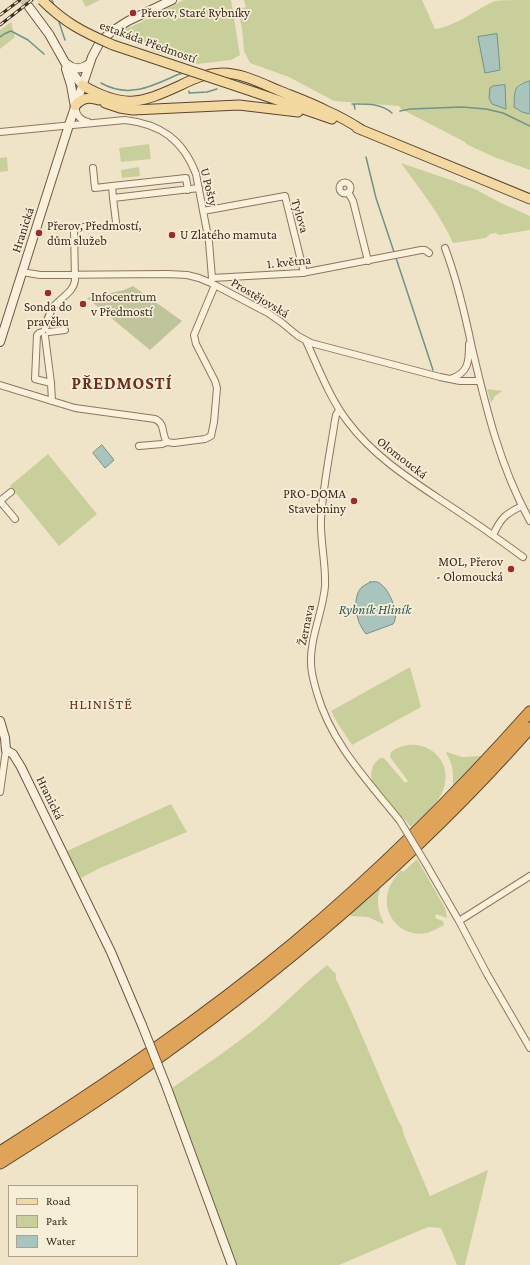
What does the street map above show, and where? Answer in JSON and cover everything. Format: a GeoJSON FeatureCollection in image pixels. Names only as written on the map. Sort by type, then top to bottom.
{"type":"FeatureCollection","features":[{"type":"Feature","properties":{"kind":"highway"},"geometry":{"type":"LineString","coordinates":[[0,1152],[168,1041],[294,942],[352,892],[418,830],[470,778],[530,712]]}},
{"type":"Feature","properties":{"kind":"highway"},"geometry":{"type":"LineString","coordinates":[[0,1163],[126,1082],[233,1003],[313,938],[440,824],[530,728]]}},
{"type":"Feature","properties":{"kind":"main road","name":"estakáda Předmostí"},"geometry":{"type":"LineString","coordinates":[[42,0],[60,17],[74,26],[113,45],[321,115]]}},
{"type":"Feature","properties":{"kind":"main road","name":"Hranická"},"geometry":{"type":"LineString","coordinates":[[0,342],[88,64],[100,42],[110,32],[128,21],[172,0]]}},
{"type":"Feature","properties":{"kind":"main road"},"geometry":{"type":"LineString","coordinates":[[29,7],[86,91],[99,100]]}},
{"type":"Feature","properties":{"kind":"main road"},"geometry":{"type":"LineString","coordinates":[[64,60],[71,67],[76,69],[82,68],[88,64]]}},
{"type":"Feature","properties":{"kind":"main road"},"geometry":{"type":"LineString","coordinates":[[64,60],[75,106]]}},
{"type":"Feature","properties":{"kind":"main road"},"geometry":{"type":"LineString","coordinates":[[82,85],[95,93],[111,99],[133,102],[152,98],[204,75],[219,73],[233,74],[253,80],[326,110],[362,130]]}},
{"type":"Feature","properties":{"kind":"main road"},"geometry":{"type":"LineString","coordinates":[[75,106],[79,101],[85,98],[93,98],[120,108],[133,110],[239,105],[321,115],[362,130],[527,197]]}},
{"type":"Feature","properties":{"kind":"main road"},"geometry":{"type":"LineString","coordinates":[[0,722],[5,738],[6,750]]}},
{"type":"Feature","properties":{"kind":"main road","name":"Hranická"},"geometry":{"type":"LineString","coordinates":[[6,750],[13,754],[21,767],[114,959],[167,1088],[232,1265]]}},
{"type":"Feature","properties":{"kind":"street"},"geometry":{"type":"LineString","coordinates":[[75,106],[76,114],[79,118],[85,121],[94,122]]}},
{"type":"Feature","properties":{"kind":"street","name":"U Pošty"},"geometry":{"type":"LineString","coordinates":[[0,132],[118,120],[130,120],[145,123],[163,131],[177,142],[186,153],[193,166],[199,188],[210,245],[213,282]]}},
{"type":"Feature","properties":{"kind":"street"},"geometry":{"type":"LineString","coordinates":[[93,168],[95,188],[186,178],[188,190]]}},
{"type":"Feature","properties":{"kind":"street"},"geometry":{"type":"LineString","coordinates":[[112,186],[116,222]]}},
{"type":"Feature","properties":{"kind":"street"},"geometry":{"type":"LineString","coordinates":[[113,198],[199,188]]}},
{"type":"Feature","properties":{"kind":"street"},"geometry":{"type":"LineString","coordinates":[[348,192],[353,201],[368,260]]}},
{"type":"Feature","properties":{"kind":"street","name":"Tylova"},"geometry":{"type":"LineString","coordinates":[[203,211],[285,196],[304,273]]}},
{"type":"Feature","properties":{"kind":"street"},"geometry":{"type":"LineString","coordinates":[[52,401],[45,332],[47,319],[52,308],[73,287],[74,229],[84,228]]}},
{"type":"Feature","properties":{"kind":"street"},"geometry":{"type":"LineString","coordinates":[[445,248],[461,299],[480,381],[502,460],[530,521]]}},
{"type":"Feature","properties":{"kind":"street","name":"1. května"},"geometry":{"type":"LineString","coordinates":[[213,282],[304,273],[421,250],[429,252]]}},
{"type":"Feature","properties":{"kind":"street","name":"Prostějovská"},"geometry":{"type":"LineString","coordinates":[[22,272],[35,274],[74,275],[181,275],[200,278],[213,282],[272,315],[306,341],[449,379],[468,382],[480,381]]}},
{"type":"Feature","properties":{"kind":"street"},"geometry":{"type":"LineString","coordinates":[[139,446],[204,439],[210,437],[212,434],[217,388],[215,381],[196,344],[194,335],[213,282]]}},
{"type":"Feature","properties":{"kind":"street"},"geometry":{"type":"LineString","coordinates":[[51,383],[35,379],[37,336],[39,333],[65,330]]}},
{"type":"Feature","properties":{"kind":"street"},"geometry":{"type":"LineString","coordinates":[[449,379],[459,375],[468,365],[468,330]]}},
{"type":"Feature","properties":{"kind":"street","name":"Olomoucká"},"geometry":{"type":"LineString","coordinates":[[306,341],[327,388],[340,410],[360,437],[385,461],[401,473],[523,557]]}},
{"type":"Feature","properties":{"kind":"street"},"geometry":{"type":"LineString","coordinates":[[0,385],[87,410],[155,419],[161,424],[165,438],[168,442]]}},
{"type":"Feature","properties":{"kind":"street","name":"Žernava"},"geometry":{"type":"LineString","coordinates":[[340,410],[335,420],[322,511],[321,537],[325,578],[323,601],[312,650],[311,663],[312,675],[319,701],[325,716],[346,754],[400,821],[459,921],[487,974],[530,1048]]}},
{"type":"Feature","properties":{"kind":"street"},"geometry":{"type":"LineString","coordinates":[[11,492],[0,501],[3,510],[14,518]]}},
{"type":"Feature","properties":{"kind":"street"},"geometry":{"type":"LineString","coordinates":[[493,535],[504,516],[522,506]]}},
{"type":"Feature","properties":{"kind":"street"},"geometry":{"type":"LineString","coordinates":[[0,792],[6,750]]}},
{"type":"Feature","properties":{"kind":"street"},"geometry":{"type":"LineString","coordinates":[[459,921],[530,876]]}},
{"type":"Feature","properties":{"kind":"green space"},"geometry":{"type":"Polygon","coordinates":[[[82,0],[100,0],[86,7],[82,0]]]}},
{"type":"Feature","properties":{"kind":"green space"},"geometry":{"type":"Polygon","coordinates":[[[184,0],[231,0],[240,55],[231,60],[197,64],[150,50],[159,45],[114,35],[184,0]]]}},
{"type":"Feature","properties":{"kind":"green space"},"geometry":{"type":"Polygon","coordinates":[[[244,0],[422,0],[435,29],[459,21],[495,1],[530,0],[530,81],[520,83],[515,91],[514,107],[522,112],[530,114],[530,170],[494,157],[466,144],[465,142],[401,109],[399,106],[334,101],[289,77],[250,63],[244,51],[242,29],[238,10],[246,7],[244,0]]]}},
{"type":"Feature","properties":{"kind":"green space"},"geometry":{"type":"Polygon","coordinates":[[[11,22],[15,37],[0,49],[0,30],[11,22]]]}},
{"type":"Feature","properties":{"kind":"green space"},"geometry":{"type":"Polygon","coordinates":[[[149,144],[151,159],[121,162],[119,148],[149,144]]]}},
{"type":"Feature","properties":{"kind":"green space"},"geometry":{"type":"Polygon","coordinates":[[[7,157],[8,171],[0,172],[0,158],[7,157]]]}},
{"type":"Feature","properties":{"kind":"green space"},"geometry":{"type":"Polygon","coordinates":[[[401,163],[477,190],[530,216],[530,230],[499,235],[496,233],[490,234],[486,238],[453,243],[436,212],[401,163]]]}},
{"type":"Feature","properties":{"kind":"green space"},"geometry":{"type":"Polygon","coordinates":[[[139,167],[140,176],[122,178],[121,170],[139,167]]]}},
{"type":"Feature","properties":{"kind":"green space"},"geometry":{"type":"Polygon","coordinates":[[[133,286],[182,321],[150,350],[87,298],[124,290],[133,286]]]}},
{"type":"Feature","properties":{"kind":"green space"},"geometry":{"type":"Polygon","coordinates":[[[487,389],[503,391],[495,396],[491,403],[487,389]]]}},
{"type":"Feature","properties":{"kind":"green space"},"geometry":{"type":"Polygon","coordinates":[[[48,454],[97,514],[59,546],[10,486],[48,454]]]}},
{"type":"Feature","properties":{"kind":"green space"},"geometry":{"type":"Polygon","coordinates":[[[410,667],[421,707],[352,745],[331,711],[410,667]]]}},
{"type":"Feature","properties":{"kind":"green space"},"geometry":{"type":"Polygon","coordinates":[[[408,745],[418,745],[427,748],[434,753],[440,759],[446,776],[445,785],[441,795],[431,808],[411,827],[403,817],[400,817],[372,781],[371,774],[375,763],[380,758],[384,758],[405,783],[408,781],[390,755],[393,750],[408,745]]]}},
{"type":"Feature","properties":{"kind":"green space"},"geometry":{"type":"Polygon","coordinates":[[[447,752],[462,757],[480,756],[481,758],[453,787],[452,770],[446,753],[447,752]]]}},
{"type":"Feature","properties":{"kind":"green space"},"geometry":{"type":"Polygon","coordinates":[[[171,804],[187,832],[100,868],[81,878],[67,851],[171,804]]]}},
{"type":"Feature","properties":{"kind":"green space"},"geometry":{"type":"Polygon","coordinates":[[[417,859],[445,908],[447,918],[436,914],[435,918],[443,921],[444,925],[427,933],[419,934],[404,930],[398,925],[389,913],[387,905],[388,893],[394,879],[401,870],[403,872],[417,859]]]}},
{"type":"Feature","properties":{"kind":"green space"},"geometry":{"type":"Polygon","coordinates":[[[378,888],[380,889],[378,906],[384,923],[383,924],[368,917],[351,916],[350,914],[378,888]]]}},
{"type":"Feature","properties":{"kind":"green space"},"geometry":{"type":"Polygon","coordinates":[[[327,965],[336,974],[336,979],[402,1127],[430,1196],[488,1170],[465,1265],[457,1265],[441,1228],[428,1227],[339,1265],[235,1265],[172,1088],[256,1028],[327,965]]]}},
{"type":"Feature","properties":{"kind":"water"},"geometry":{"type":"Polygon","coordinates":[[[497,34],[500,70],[485,73],[478,37],[497,34]]]}},
{"type":"Feature","properties":{"kind":"water"},"geometry":{"type":"Polygon","coordinates":[[[530,81],[530,114],[522,112],[514,107],[517,87],[530,81]]]}},
{"type":"Feature","properties":{"kind":"water"},"geometry":{"type":"Polygon","coordinates":[[[505,85],[506,109],[492,104],[489,98],[490,88],[493,86],[505,85]]]}},
{"type":"Feature","properties":{"kind":"water"},"geometry":{"type":"Polygon","coordinates":[[[102,445],[114,460],[105,468],[93,453],[102,445]]]}},
{"type":"Feature","properties":{"kind":"water","name":"Rybník Hliník"},"geometry":{"type":"Polygon","coordinates":[[[370,582],[377,582],[381,584],[389,594],[394,608],[395,620],[393,624],[366,634],[357,617],[356,600],[359,591],[363,586],[370,582]]]}},
{"type":"Feature","properties":{"kind":"waterway"},"geometry":{"type":"LineString","coordinates":[[52,0],[54,6]]}},
{"type":"Feature","properties":{"kind":"waterway"},"geometry":{"type":"LineString","coordinates":[[58,19],[65,40]]}},
{"type":"Feature","properties":{"kind":"waterway"},"geometry":{"type":"LineString","coordinates":[[0,37],[11,31],[28,40],[44,54]]}},
{"type":"Feature","properties":{"kind":"waterway"},"geometry":{"type":"LineString","coordinates":[[101,83],[111,88],[121,90],[140,89],[181,74]]}},
{"type":"Feature","properties":{"kind":"waterway"},"geometry":{"type":"LineString","coordinates":[[189,91],[189,93],[207,92],[217,89]]}},
{"type":"Feature","properties":{"kind":"waterway"},"geometry":{"type":"LineString","coordinates":[[352,104],[368,104],[383,107],[392,113]]}},
{"type":"Feature","properties":{"kind":"waterway"},"geometry":{"type":"LineString","coordinates":[[354,104],[355,109]]}},
{"type":"Feature","properties":{"kind":"waterway"},"geometry":{"type":"LineString","coordinates":[[400,111],[410,109],[462,107],[486,109],[503,113],[530,126]]}},
{"type":"Feature","properties":{"kind":"waterway"},"geometry":{"type":"LineString","coordinates":[[366,157],[376,198],[394,252]]}},
{"type":"Feature","properties":{"kind":"waterway"},"geometry":{"type":"LineString","coordinates":[[396,258],[433,370]]}},
{"type":"Feature","properties":{"kind":"tunnel"},"geometry":{"type":"LineString","coordinates":[[23,0],[29,7]]}},
{"type":"Feature","properties":{"kind":"railway"},"geometry":{"type":"LineString","coordinates":[[0,15],[20,0]]}},
{"type":"Feature","properties":{"kind":"railway"},"geometry":{"type":"LineString","coordinates":[[0,25],[32,0]]}},
{"type":"Feature","properties":{"kind":"place","name":"Přerov, Staré Rybníky"},"geometry":{"type":"Point","coordinates":[133,13]}},
{"type":"Feature","properties":{"kind":"place","name":"Přerov, Předmostí, dům služeb"},"geometry":{"type":"Point","coordinates":[39,233]}},
{"type":"Feature","properties":{"kind":"place","name":"U Zlatého mamuta"},"geometry":{"type":"Point","coordinates":[172,235]}},
{"type":"Feature","properties":{"kind":"place","name":"Sonda do pravěku"},"geometry":{"type":"Point","coordinates":[48,293]}},
{"type":"Feature","properties":{"kind":"place","name":"Infocentrum v Předmostí"},"geometry":{"type":"Point","coordinates":[83,304]}},
{"type":"Feature","properties":{"kind":"place","name":"PRO-DOMA Stavebniny"},"geometry":{"type":"Point","coordinates":[354,501]}},
{"type":"Feature","properties":{"kind":"place","name":"MOL, Přerov - Olomoucká"},"geometry":{"type":"Point","coordinates":[511,569]}},
{"type":"Feature","properties":{"kind":"district","name":"PŘEDMOSTÍ"},"geometry":{"type":"Point","coordinates":[122,384]}},
{"type":"Feature","properties":{"kind":"district","name":"HLINIŠTĚ"},"geometry":{"type":"Point","coordinates":[101,705]}}]}
